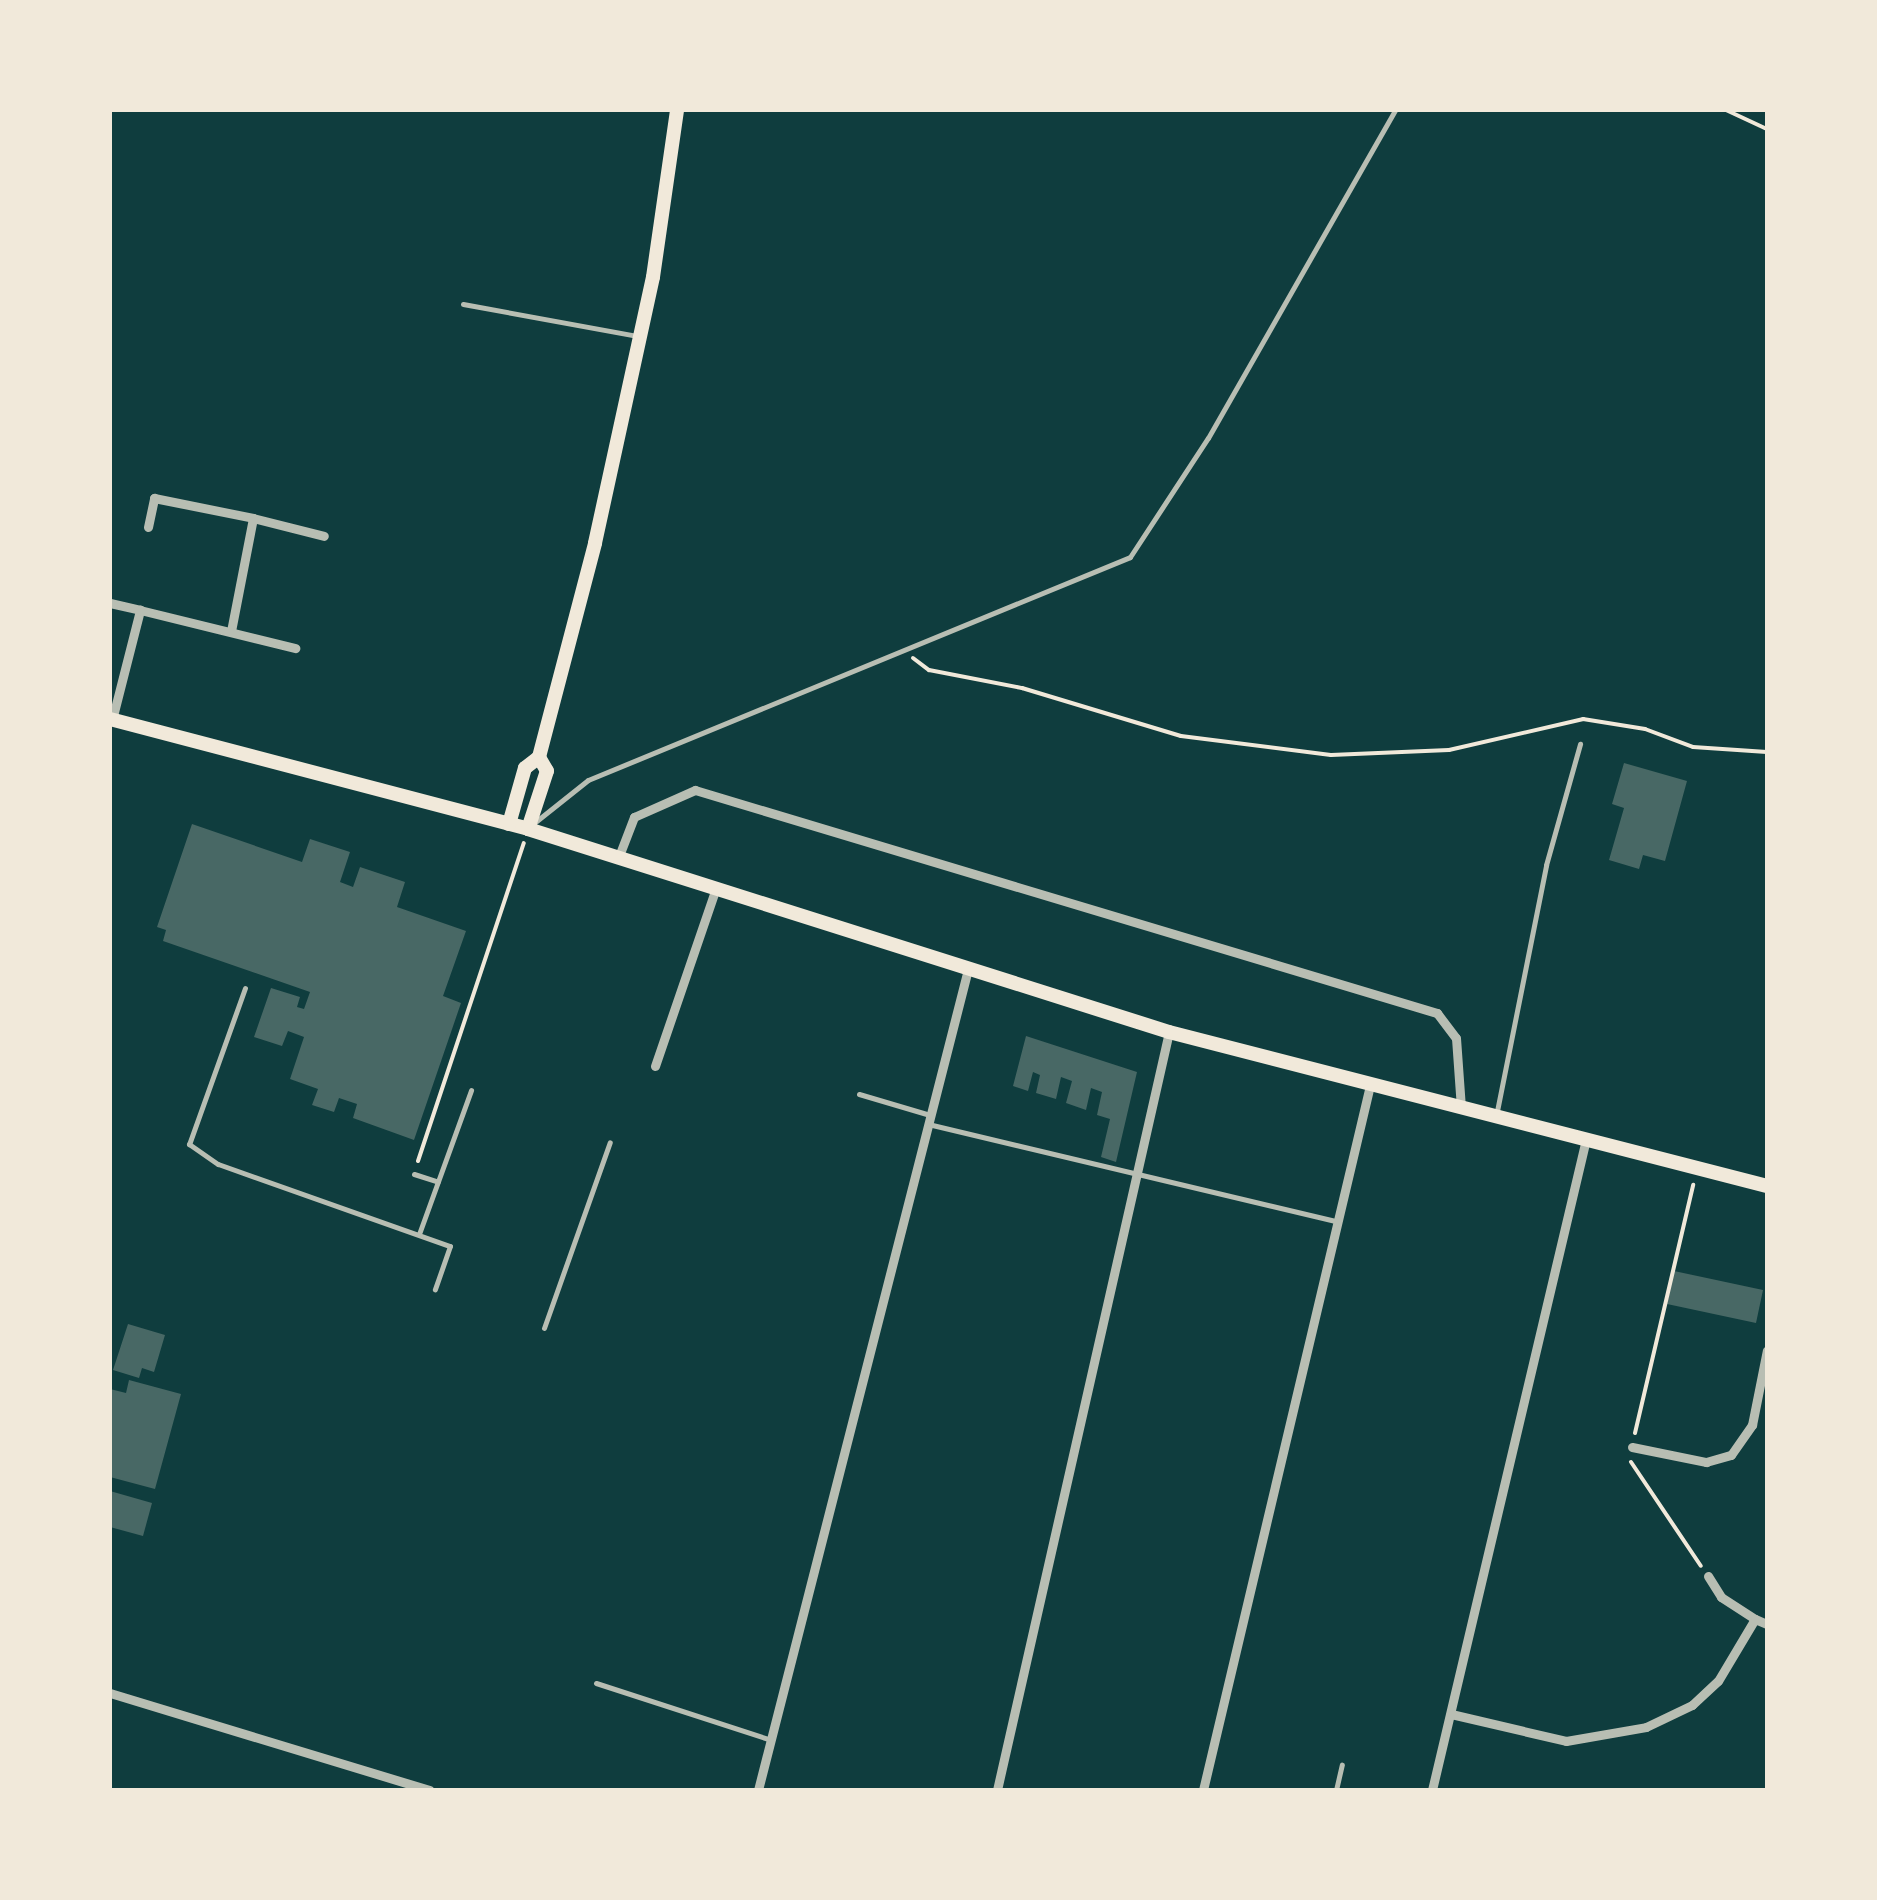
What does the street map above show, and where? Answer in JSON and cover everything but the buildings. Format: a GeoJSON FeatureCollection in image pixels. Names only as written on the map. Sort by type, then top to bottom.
{"type":"FeatureCollection","features":[{"type":"Feature","properties":{"kind":"main road"},"geometry":{"type":"LineString","coordinates":[[508,824],[526,768],[539,757],[640,337],[677,110]]}},
{"type":"Feature","properties":{"kind":"main road"},"geometry":{"type":"LineString","coordinates":[[111,719],[528,829],[1170,1032],[1767,1186]]}},
{"type":"Feature","properties":{"kind":"main road"},"geometry":{"type":"LineString","coordinates":[[528,829],[547,771],[539,757]]}},
{"type":"Feature","properties":{"kind":"street"},"geometry":{"type":"LineString","coordinates":[[148,526],[154,498],[324,536]]}},
{"type":"Feature","properties":{"kind":"street"},"geometry":{"type":"LineString","coordinates":[[230,631],[253,518]]}},
{"type":"Feature","properties":{"kind":"street"},"geometry":{"type":"LineString","coordinates":[[110,603],[295,648]]}},
{"type":"Feature","properties":{"kind":"street"},"geometry":{"type":"LineString","coordinates":[[111,719],[140,610]]}},
{"type":"Feature","properties":{"kind":"street"},"geometry":{"type":"LineString","coordinates":[[619,856],[634,817],[695,790],[1437,1014],[1456,1038],[1461,1110]]}},
{"type":"Feature","properties":{"kind":"street"},"geometry":{"type":"LineString","coordinates":[[655,1066],[716,888]]}},
{"type":"Feature","properties":{"kind":"street"},"geometry":{"type":"LineString","coordinates":[[758,1790],[968,970]]}},
{"type":"Feature","properties":{"kind":"street"},"geometry":{"type":"LineString","coordinates":[[997,1790],[1141,1176],[1170,1032]]}},
{"type":"Feature","properties":{"kind":"street"},"geometry":{"type":"LineString","coordinates":[[1203,1790],[1370,1085]]}},
{"type":"Feature","properties":{"kind":"street"},"geometry":{"type":"LineString","coordinates":[[1432,1790],[1586,1139]]}},
{"type":"Feature","properties":{"kind":"street"},"geometry":{"type":"LineString","coordinates":[[1632,1447],[1706,1462],[1732,1456],[1752,1425],[1767,1350]]}},
{"type":"Feature","properties":{"kind":"street"},"geometry":{"type":"LineString","coordinates":[[1708,1576],[1721,1598],[1767,1624]]}},
{"type":"Feature","properties":{"kind":"street"},"geometry":{"type":"LineString","coordinates":[[1451,1714],[1566,1741],[1646,1726],[1692,1705],[1718,1681],[1754,1620]]}},
{"type":"Feature","properties":{"kind":"street"},"geometry":{"type":"LineString","coordinates":[[110,1693],[430,1790]]}},
{"type":"Feature","properties":{"kind":"lane"},"geometry":{"type":"LineString","coordinates":[[528,829],[588,780],[905,653],[1130,557],[1208,438],[1395,110]]}},
{"type":"Feature","properties":{"kind":"lane"},"geometry":{"type":"LineString","coordinates":[[462,304],[640,337]]}},
{"type":"Feature","properties":{"kind":"lane"},"geometry":{"type":"LineString","coordinates":[[1496,1118],[1546,865],[1580,744]]}},
{"type":"Feature","properties":{"kind":"lane"},"geometry":{"type":"LineString","coordinates":[[244,988],[190,1144],[218,1164],[450,1246],[436,1289]]}},
{"type":"Feature","properties":{"kind":"lane"},"geometry":{"type":"LineString","coordinates":[[419,1234],[471,1090]]}},
{"type":"Feature","properties":{"kind":"lane"},"geometry":{"type":"LineString","coordinates":[[859,1094],[928,1120],[1338,1222]]}},
{"type":"Feature","properties":{"kind":"lane"},"geometry":{"type":"LineString","coordinates":[[544,1328],[610,1142]]}},
{"type":"Feature","properties":{"kind":"lane"},"geometry":{"type":"LineString","coordinates":[[414,1174],[438,1182]]}},
{"type":"Feature","properties":{"kind":"lane"},"geometry":{"type":"LineString","coordinates":[[596,1683],[771,1740]]}},
{"type":"Feature","properties":{"kind":"lane"},"geometry":{"type":"LineString","coordinates":[[1336,1790],[1342,1766]]}},
{"type":"Feature","properties":{"kind":"path"},"geometry":{"type":"LineString","coordinates":[[1726,110],[1767,130]]}},
{"type":"Feature","properties":{"kind":"path"},"geometry":{"type":"LineString","coordinates":[[905,653],[929,670],[1040,693],[1181,736],[1331,755],[1449,750],[1583,719],[1645,729],[1692,747],[1767,752]]}},
{"type":"Feature","properties":{"kind":"path"},"geometry":{"type":"LineString","coordinates":[[414,1174],[528,829]]}},
{"type":"Feature","properties":{"kind":"path"},"geometry":{"type":"LineString","coordinates":[[1632,1447],[1698,1166]]}},
{"type":"Feature","properties":{"kind":"path"},"geometry":{"type":"LineString","coordinates":[[1632,1467],[1708,1576]]}}]}
